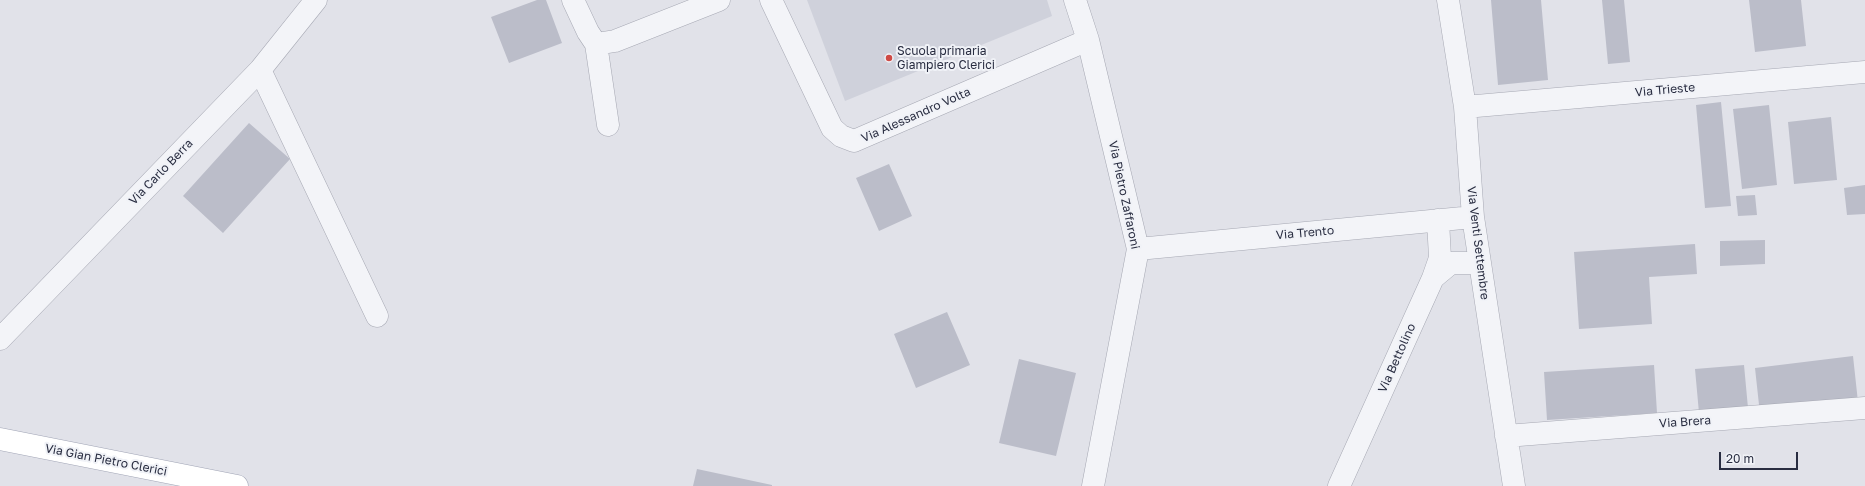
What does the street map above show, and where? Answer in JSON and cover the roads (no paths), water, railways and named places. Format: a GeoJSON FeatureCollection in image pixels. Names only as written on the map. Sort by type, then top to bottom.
{"type":"FeatureCollection","features":[{"type":"Feature","properties":{"kind":"main road","name":"Via Gian Pietro Clerici"},"geometry":{"type":"LineString","coordinates":[[0,438],[166,479],[236,486]]}},
{"type":"Feature","properties":{"kind":"street","name":"Via Carlo Berra"},"geometry":{"type":"LineString","coordinates":[[0,339],[260,70],[316,0]]}},
{"type":"Feature","properties":{"kind":"street"},"geometry":{"type":"LineString","coordinates":[[573,0],[588,32],[596,44],[608,125]]}},
{"type":"Feature","properties":{"kind":"street"},"geometry":{"type":"LineString","coordinates":[[596,44],[615,41],[719,0]]}},
{"type":"Feature","properties":{"kind":"street","name":"Via Alessandro Volta"},"geometry":{"type":"LineString","coordinates":[[771,0],[832,128],[841,136],[854,142],[1088,40]]}},
{"type":"Feature","properties":{"kind":"street","name":"Via Pietro Zaffaroni"},"geometry":{"type":"LineString","coordinates":[[1075,0],[1088,40],[1138,249],[1093,486]]}},
{"type":"Feature","properties":{"kind":"street","name":"Via Venti Settembre"},"geometry":{"type":"LineString","coordinates":[[1448,0],[1465,107],[1473,217],[1514,486]]}},
{"type":"Feature","properties":{"kind":"street"},"geometry":{"type":"LineString","coordinates":[[260,70],[377,316]]}},
{"type":"Feature","properties":{"kind":"street","name":"Via Trieste"},"geometry":{"type":"LineString","coordinates":[[1465,107],[1865,72]]}},
{"type":"Feature","properties":{"kind":"street","name":"Via Trento"},"geometry":{"type":"LineString","coordinates":[[1138,249],[1473,217]]}},
{"type":"Feature","properties":{"kind":"street"},"geometry":{"type":"LineString","coordinates":[[1433,278],[1440,258],[1438,220]]}},
{"type":"Feature","properties":{"kind":"street","name":"Via Bettolino"},"geometry":{"type":"LineString","coordinates":[[1339,486],[1433,278],[1451,263],[1480,263]]}},
{"type":"Feature","properties":{"kind":"street","name":"Via Brera"},"geometry":{"type":"LineString","coordinates":[[1506,436],[1865,408]]}},
{"type":"Feature","properties":{"kind":"place","name":"Scuola primaria Giampiero Clerici"},"geometry":{"type":"Point","coordinates":[889,58]}}]}
